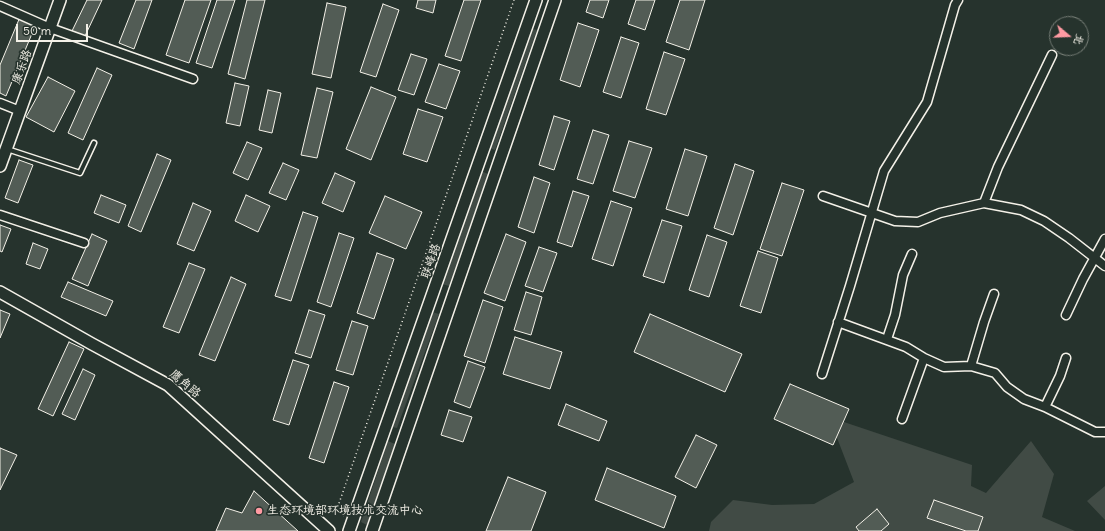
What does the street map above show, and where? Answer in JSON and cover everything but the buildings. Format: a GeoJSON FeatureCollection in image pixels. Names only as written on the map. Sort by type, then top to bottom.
{"type":"FeatureCollection","features":[{"type":"Feature","properties":{"kind":"main road","name":"康乐路"},"geometry":{"type":"LineString","coordinates":[[0,166],[60,0]]}},
{"type":"Feature","properties":{"kind":"main road","name":"联峰路"},"geometry":{"type":"LineString","coordinates":[[350,527],[536,0]]}},
{"type":"Feature","properties":{"kind":"main road"},"geometry":{"type":"LineString","coordinates":[[372,531],[555,0]]}},
{"type":"Feature","properties":{"kind":"main road","name":"鹰角路"},"geometry":{"type":"LineString","coordinates":[[0,292],[168,385],[329,531]]}},
{"type":"Feature","properties":{"kind":"street"},"geometry":{"type":"LineString","coordinates":[[822,374],[884,171],[927,102],[955,5],[958,0]]}},
{"type":"Feature","properties":{"kind":"street"},"geometry":{"type":"LineString","coordinates":[[0,6],[50,28],[193,80]]}},
{"type":"Feature","properties":{"kind":"street"},"geometry":{"type":"LineString","coordinates":[[984,203],[1001,160],[1052,56]]}},
{"type":"Feature","properties":{"kind":"street"},"geometry":{"type":"LineString","coordinates":[[0,103],[20,111]]}},
{"type":"Feature","properties":{"kind":"street"},"geometry":{"type":"LineString","coordinates":[[823,196],[895,221],[918,222],[940,213],[984,203],[1021,210],[1044,221],[1105,266]]}},
{"type":"Feature","properties":{"kind":"street"},"geometry":{"type":"LineString","coordinates":[[0,215],[84,243]]}},
{"type":"Feature","properties":{"kind":"street"},"geometry":{"type":"LineString","coordinates":[[1066,315],[1105,239]]}},
{"type":"Feature","properties":{"kind":"street"},"geometry":{"type":"LineString","coordinates":[[887,339],[895,315],[903,275],[912,254]]}},
{"type":"Feature","properties":{"kind":"street"},"geometry":{"type":"LineString","coordinates":[[971,366],[994,294]]}},
{"type":"Feature","properties":{"kind":"street"},"geometry":{"type":"LineString","coordinates":[[838,322],[887,339],[906,347],[924,358],[944,366],[971,366],[995,373],[1007,387],[1024,399],[1045,407],[1095,432],[1105,432]]}},
{"type":"Feature","properties":{"kind":"street"},"geometry":{"type":"LineString","coordinates":[[902,419],[924,358]]}},
{"type":"Feature","properties":{"kind":"street"},"geometry":{"type":"LineString","coordinates":[[1045,407],[1060,376],[1066,358]]}},
{"type":"Feature","properties":{"kind":"lane"},"geometry":{"type":"LineString","coordinates":[[6,149],[80,173],[94,143]]}},
{"type":"Feature","properties":{"kind":"path"},"geometry":{"type":"LineString","coordinates":[[350,527],[337,509],[514,0]]}},
{"type":"Feature","properties":{"kind":"shaded area"},"geometry":{"type":"Polygon","coordinates":[[[530,28],[537,30],[495,150],[489,148],[530,28]]]}},
{"type":"Feature","properties":{"kind":"shaded area"},"geometry":{"type":"Polygon","coordinates":[[[481,171],[488,174],[449,286],[442,284],[481,171]]]}},
{"type":"Feature","properties":{"kind":"shaded area"},"geometry":{"type":"Polygon","coordinates":[[[432,312],[439,314],[397,428],[392,427],[432,312]]]}},
{"type":"Feature","properties":{"kind":"shaded area"},"geometry":{"type":"Polygon","coordinates":[[[829,417],[972,465],[971,486],[986,493],[1031,441],[1054,474],[1042,517],[1075,531],[709,531],[711,522],[733,500],[772,505],[814,504],[854,482],[829,417]]]}},
{"type":"Feature","properties":{"kind":"shaded area"},"geometry":{"type":"Polygon","coordinates":[[[388,441],[395,444],[367,525],[361,522],[388,441]]]}},
{"type":"Feature","properties":{"kind":"shaded area"},"geometry":{"type":"Polygon","coordinates":[[[1105,486],[1105,520],[1087,501],[1105,486]]]}},
{"type":"Feature","properties":{"kind":"place","name":"生态环境部环境技术交流中心"},"geometry":{"type":"Point","coordinates":[259,511]}}]}
